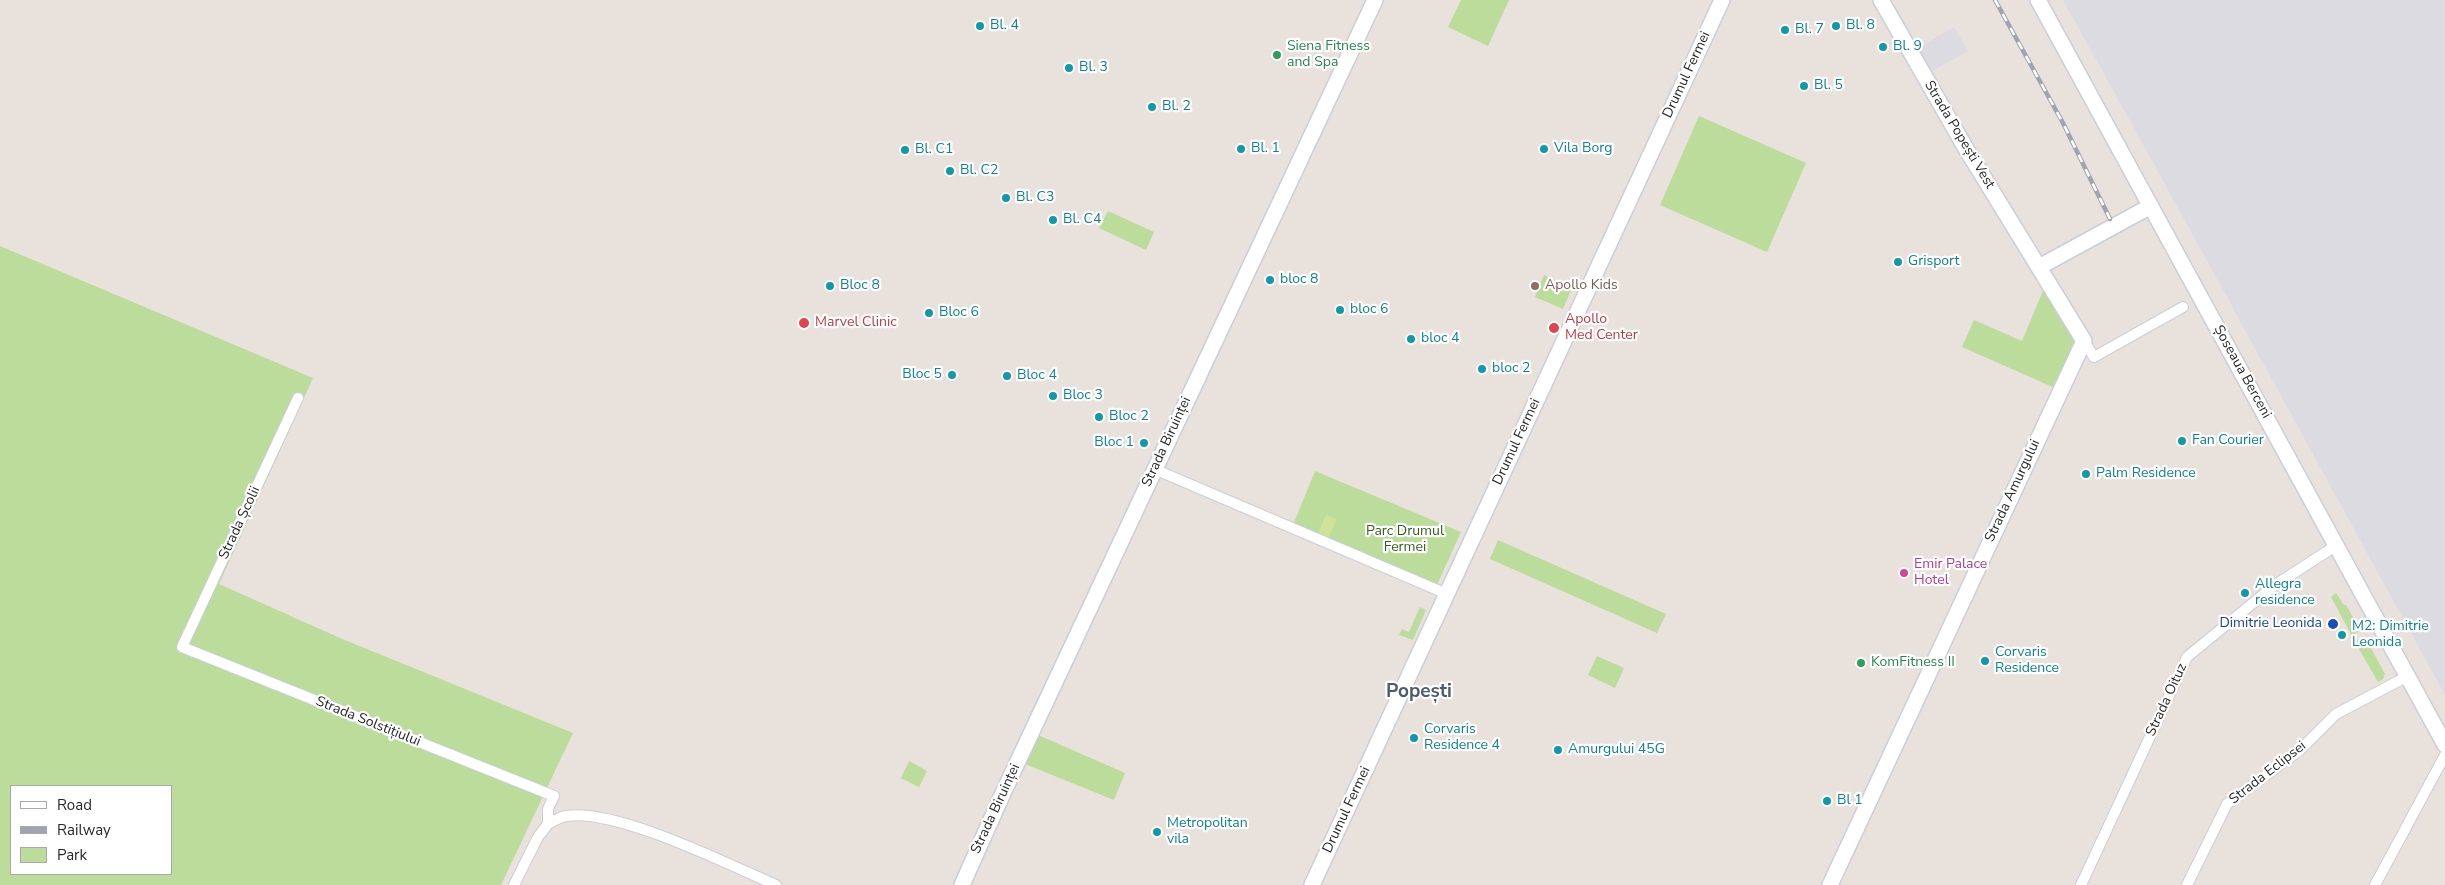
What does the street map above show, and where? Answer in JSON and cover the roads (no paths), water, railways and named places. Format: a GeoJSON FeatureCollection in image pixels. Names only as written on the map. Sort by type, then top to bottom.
{"type":"FeatureCollection","features":[{"type":"Feature","properties":{"kind":"street","name":"Strada Biruinței"},"geometry":{"type":"LineString","coordinates":[[962,885],[1154,469],[1326,111],[1375,0]]}},
{"type":"Feature","properties":{"kind":"street","name":"Drumul Fermei"},"geometry":{"type":"LineString","coordinates":[[1312,885],[1722,0]]}},
{"type":"Feature","properties":{"kind":"street","name":"Strada Popești Vest"},"geometry":{"type":"LineString","coordinates":[[1881,0],[1965,147],[2084,341]]}},
{"type":"Feature","properties":{"kind":"street","name":"Șoseaua Berceni"},"geometry":{"type":"LineString","coordinates":[[2038,0],[2445,745]]}},
{"type":"Feature","properties":{"kind":"street"},"geometry":{"type":"LineString","coordinates":[[2039,267],[2151,206]]}},
{"type":"Feature","properties":{"kind":"street"},"geometry":{"type":"LineString","coordinates":[[2084,341],[2094,357],[2183,307]]}},
{"type":"Feature","properties":{"kind":"street","name":"Strada Amurgului"},"geometry":{"type":"LineString","coordinates":[[1830,885],[2084,341]]}},
{"type":"Feature","properties":{"kind":"street","name":"Strada Școlii"},"geometry":{"type":"LineString","coordinates":[[182,647],[298,398]]}},
{"type":"Feature","properties":{"kind":"street"},"geometry":{"type":"LineString","coordinates":[[1154,469],[1447,594]]}},
{"type":"Feature","properties":{"kind":"street","name":"Strada Oituz"},"geometry":{"type":"LineString","coordinates":[[2081,885],[2187,658],[2250,604],[2292,572],[2337,545]]}},
{"type":"Feature","properties":{"kind":"street","name":"Strada Solstițiului"},"geometry":{"type":"LineString","coordinates":[[182,647],[554,796],[548,809],[548,824]]}},
{"type":"Feature","properties":{"kind":"street","name":"Strada Eclipsei"},"geometry":{"type":"LineString","coordinates":[[2187,885],[2221,812],[2227,804],[2300,750],[2336,714],[2408,676]]}},
{"type":"Feature","properties":{"kind":"street"},"geometry":{"type":"LineString","coordinates":[[2375,885],[2445,755]]}},
{"type":"Feature","properties":{"kind":"street"},"geometry":{"type":"LineString","coordinates":[[514,885],[538,838],[548,824],[565,816],[587,816],[618,822],[657,834],[776,885]]}},
{"type":"Feature","properties":{"kind":"railway"},"geometry":{"type":"LineString","coordinates":[[1995,0],[2063,123],[2110,219]]}},
{"type":"Feature","properties":{"kind":"place","name":"Bl. 4"},"geometry":{"type":"Point","coordinates":[980,26]}},
{"type":"Feature","properties":{"kind":"place","name":"Bl. 8"},"geometry":{"type":"Point","coordinates":[1836,26]}},
{"type":"Feature","properties":{"kind":"place","name":"Bl. 7"},"geometry":{"type":"Point","coordinates":[1785,30]}},
{"type":"Feature","properties":{"kind":"place","name":"Bl. 9"},"geometry":{"type":"Point","coordinates":[1883,47]}},
{"type":"Feature","properties":{"kind":"place","name":"Siena Fitness and Spa"},"geometry":{"type":"Point","coordinates":[1277,55]}},
{"type":"Feature","properties":{"kind":"place","name":"Bl. 3"},"geometry":{"type":"Point","coordinates":[1069,68]}},
{"type":"Feature","properties":{"kind":"place","name":"Bl. 5"},"geometry":{"type":"Point","coordinates":[1804,86]}},
{"type":"Feature","properties":{"kind":"place","name":"Bl. 2"},"geometry":{"type":"Point","coordinates":[1152,107]}},
{"type":"Feature","properties":{"kind":"place","name":"Bl. 1"},"geometry":{"type":"Point","coordinates":[1241,149]}},
{"type":"Feature","properties":{"kind":"place","name":"Vila Borg"},"geometry":{"type":"Point","coordinates":[1544,149]}},
{"type":"Feature","properties":{"kind":"place","name":"Bl. C1"},"geometry":{"type":"Point","coordinates":[905,150]}},
{"type":"Feature","properties":{"kind":"place","name":"Bl. C2"},"geometry":{"type":"Point","coordinates":[950,171]}},
{"type":"Feature","properties":{"kind":"place","name":"Bl. C3"},"geometry":{"type":"Point","coordinates":[1006,198]}},
{"type":"Feature","properties":{"kind":"place","name":"Bl. C4"},"geometry":{"type":"Point","coordinates":[1053,220]}},
{"type":"Feature","properties":{"kind":"place","name":"Grisport"},"geometry":{"type":"Point","coordinates":[1898,262]}},
{"type":"Feature","properties":{"kind":"place","name":"bloc 8"},"geometry":{"type":"Point","coordinates":[1270,280]}},
{"type":"Feature","properties":{"kind":"place","name":"Bloc 8"},"geometry":{"type":"Point","coordinates":[830,286]}},
{"type":"Feature","properties":{"kind":"place","name":"Apollo Kids"},"geometry":{"type":"Point","coordinates":[1535,286]}},
{"type":"Feature","properties":{"kind":"place","name":"bloc 6"},"geometry":{"type":"Point","coordinates":[1340,310]}},
{"type":"Feature","properties":{"kind":"place","name":"Bloc 6"},"geometry":{"type":"Point","coordinates":[929,313]}},
{"type":"Feature","properties":{"kind":"place","name":"Marvel Clinic"},"geometry":{"type":"Point","coordinates":[804,323]}},
{"type":"Feature","properties":{"kind":"place","name":"Apollo Med Center"},"geometry":{"type":"Point","coordinates":[1554,328]}},
{"type":"Feature","properties":{"kind":"place","name":"bloc 4"},"geometry":{"type":"Point","coordinates":[1411,339]}},
{"type":"Feature","properties":{"kind":"place","name":"bloc 2"},"geometry":{"type":"Point","coordinates":[1482,369]}},
{"type":"Feature","properties":{"kind":"place","name":"Bloc 5"},"geometry":{"type":"Point","coordinates":[952,375]}},
{"type":"Feature","properties":{"kind":"place","name":"Bloc 4"},"geometry":{"type":"Point","coordinates":[1007,376]}},
{"type":"Feature","properties":{"kind":"place","name":"Bloc 3"},"geometry":{"type":"Point","coordinates":[1053,396]}},
{"type":"Feature","properties":{"kind":"place","name":"Bloc 2"},"geometry":{"type":"Point","coordinates":[1099,417]}},
{"type":"Feature","properties":{"kind":"place","name":"Fan Courier"},"geometry":{"type":"Point","coordinates":[2182,441]}},
{"type":"Feature","properties":{"kind":"place","name":"Bloc 1"},"geometry":{"type":"Point","coordinates":[1144,443]}},
{"type":"Feature","properties":{"kind":"place","name":"Palm Residence"},"geometry":{"type":"Point","coordinates":[2086,474]}},
{"type":"Feature","properties":{"kind":"place","name":"Emir Palace Hotel"},"geometry":{"type":"Point","coordinates":[1904,573]}},
{"type":"Feature","properties":{"kind":"place","name":"Allegra residence"},"geometry":{"type":"Point","coordinates":[2245,593]}},
{"type":"Feature","properties":{"kind":"place","name":"Dimitrie Leonida"},"geometry":{"type":"Point","coordinates":[2333,624]}},
{"type":"Feature","properties":{"kind":"place","name":"M2: Dimitrie Leonida"},"geometry":{"type":"Point","coordinates":[2342,635]}},
{"type":"Feature","properties":{"kind":"place","name":"Corvaris Residence"},"geometry":{"type":"Point","coordinates":[1985,661]}},
{"type":"Feature","properties":{"kind":"place","name":"KomFitness II"},"geometry":{"type":"Point","coordinates":[1861,663]}},
{"type":"Feature","properties":{"kind":"place","name":"Corvaris Residence 4"},"geometry":{"type":"Point","coordinates":[1414,738]}},
{"type":"Feature","properties":{"kind":"place","name":"Amurgului 45G"},"geometry":{"type":"Point","coordinates":[1558,750]}},
{"type":"Feature","properties":{"kind":"place","name":"Bl 1"},"geometry":{"type":"Point","coordinates":[1827,801]}},
{"type":"Feature","properties":{"kind":"place","name":"Metropolitan vila"},"geometry":{"type":"Point","coordinates":[1157,832]}},
{"type":"Feature","properties":{"kind":"district","name":"Popești"},"geometry":{"type":"Point","coordinates":[1419,692]}},
{"type":"Feature","properties":{"kind":"park label","name":"Parc Drumul Fermei"},"geometry":{"type":"Point","coordinates":[1405,540]}}]}
